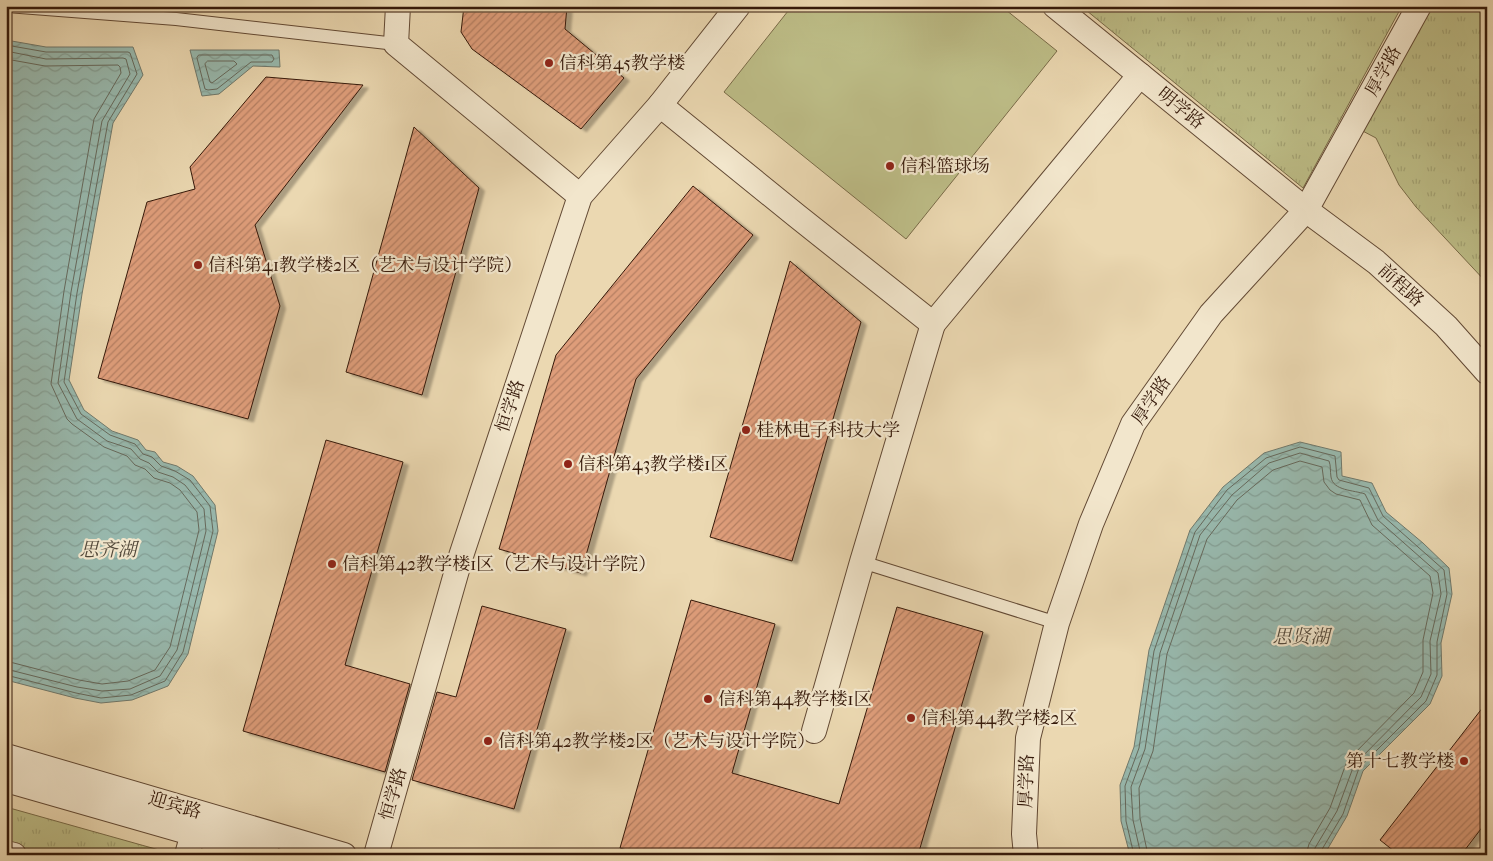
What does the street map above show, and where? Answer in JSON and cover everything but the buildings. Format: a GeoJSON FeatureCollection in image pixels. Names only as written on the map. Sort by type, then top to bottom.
{"type":"FeatureCollection","features":[{"type":"Feature","properties":{"kind":"street"},"geometry":{"type":"LineString","coordinates":[[398,6],[396,44],[580,196]]}},
{"type":"Feature","properties":{"kind":"street","name":"恒学路"},"geometry":{"type":"LineString","coordinates":[[376,855],[461,556],[580,196],[660,105],[738,6]]}},
{"type":"Feature","properties":{"kind":"street","name":"明学路"},"geometry":{"type":"LineString","coordinates":[[1055,6],[1306,210]]}},
{"type":"Feature","properties":{"kind":"street","name":"厚学路"},"geometry":{"type":"LineString","coordinates":[[1026,855],[1024,834],[1028,738],[1057,623],[1091,524],[1133,424],[1211,314],[1306,210],[1419,6]]}},
{"type":"Feature","properties":{"kind":"street"},"geometry":{"type":"LineString","coordinates":[[814,731],[933,324],[1140,75]]}},
{"type":"Feature","properties":{"kind":"street"},"geometry":{"type":"LineString","coordinates":[[660,105],[933,324]]}},
{"type":"Feature","properties":{"kind":"street","name":"前程路"},"geometry":{"type":"LineString","coordinates":[[1306,210],[1376,262],[1446,326],[1487,372]]}},
{"type":"Feature","properties":{"kind":"street","name":"迎宾路"},"geometry":{"type":"LineString","coordinates":[[6,756],[344,855]]}},
{"type":"Feature","properties":{"kind":"street","name":"迎宾路"},"geometry":{"type":"LineString","coordinates":[[6,780],[190,844],[268,855]]}},
{"type":"Feature","properties":{"kind":"street"},"geometry":{"type":"LineString","coordinates":[[6,853],[14,855]]}},
{"type":"Feature","properties":{"kind":"lane"},"geometry":{"type":"LineString","coordinates":[[7,6],[176,19],[396,44]]}},
{"type":"Feature","properties":{"kind":"lane"},"geometry":{"type":"LineString","coordinates":[[862,562],[1057,623]]}},
{"type":"Feature","properties":{"kind":"green space","name":"信科篮球场"},"geometry":{"type":"Polygon","coordinates":[[[792,6],[1001,6],[1057,51],[906,239],[724,92],[792,6]]]}},
{"type":"Feature","properties":{"kind":"green space"},"geometry":{"type":"Polygon","coordinates":[[[1081,6],[1402,6],[1303,188],[1081,6]]]}},
{"type":"Feature","properties":{"kind":"green space"},"geometry":{"type":"Polygon","coordinates":[[[1426,6],[1487,6],[1487,283],[1416,207],[1399,185],[1376,138],[1357,128],[1426,6]]]}},
{"type":"Feature","properties":{"kind":"green space"},"geometry":{"type":"Polygon","coordinates":[[[6,807],[177,855],[6,855],[6,807]]]}},
{"type":"Feature","properties":{"kind":"water","name":"思齐湖"},"geometry":{"type":"Polygon","coordinates":[[[6,40],[46,47],[133,47],[143,75],[113,123],[82,294],[69,380],[84,410],[112,431],[138,440],[146,450],[155,452],[163,462],[177,466],[193,476],[215,505],[218,531],[188,654],[168,686],[132,700],[101,703],[6,680],[6,40]]]}},
{"type":"Feature","properties":{"kind":"water"},"geometry":{"type":"Polygon","coordinates":[[[190,50],[279,50],[280,67],[253,66],[219,94],[202,96],[190,50]]]}},
{"type":"Feature","properties":{"kind":"water","name":"思贤湖"},"geometry":{"type":"Polygon","coordinates":[[[1300,442],[1341,452],[1342,476],[1372,483],[1386,512],[1449,568],[1452,594],[1441,643],[1442,676],[1430,704],[1363,771],[1347,816],[1324,855],[1130,855],[1121,821],[1120,785],[1134,747],[1149,650],[1190,530],[1223,487],[1264,453],[1300,442]]]}},
{"type":"Feature","properties":{"kind":"place","name":"信科第45教学楼"},"geometry":{"type":"Point","coordinates":[549,63]}},
{"type":"Feature","properties":{"kind":"place","name":"信科篮球场"},"geometry":{"type":"Point","coordinates":[890,166]}},
{"type":"Feature","properties":{"kind":"place","name":"信科第41教学楼2区（艺术与设计学院）"},"geometry":{"type":"Point","coordinates":[198,265]}},
{"type":"Feature","properties":{"kind":"place","name":"桂林电子科技大学"},"geometry":{"type":"Point","coordinates":[746,430]}},
{"type":"Feature","properties":{"kind":"place","name":"信科第43教学楼1区"},"geometry":{"type":"Point","coordinates":[568,464]}},
{"type":"Feature","properties":{"kind":"place","name":"信科第42教学楼1区（艺术与设计学院）"},"geometry":{"type":"Point","coordinates":[332,564]}},
{"type":"Feature","properties":{"kind":"place","name":"信科第44教学楼1区"},"geometry":{"type":"Point","coordinates":[708,699]}},
{"type":"Feature","properties":{"kind":"place","name":"信科第44教学楼2区"},"geometry":{"type":"Point","coordinates":[911,718]}},
{"type":"Feature","properties":{"kind":"place","name":"信科第42教学楼2区（艺术与设计学院）"},"geometry":{"type":"Point","coordinates":[488,741]}},
{"type":"Feature","properties":{"kind":"place","name":"第十七教学楼"},"geometry":{"type":"Point","coordinates":[1464,761]}}]}
